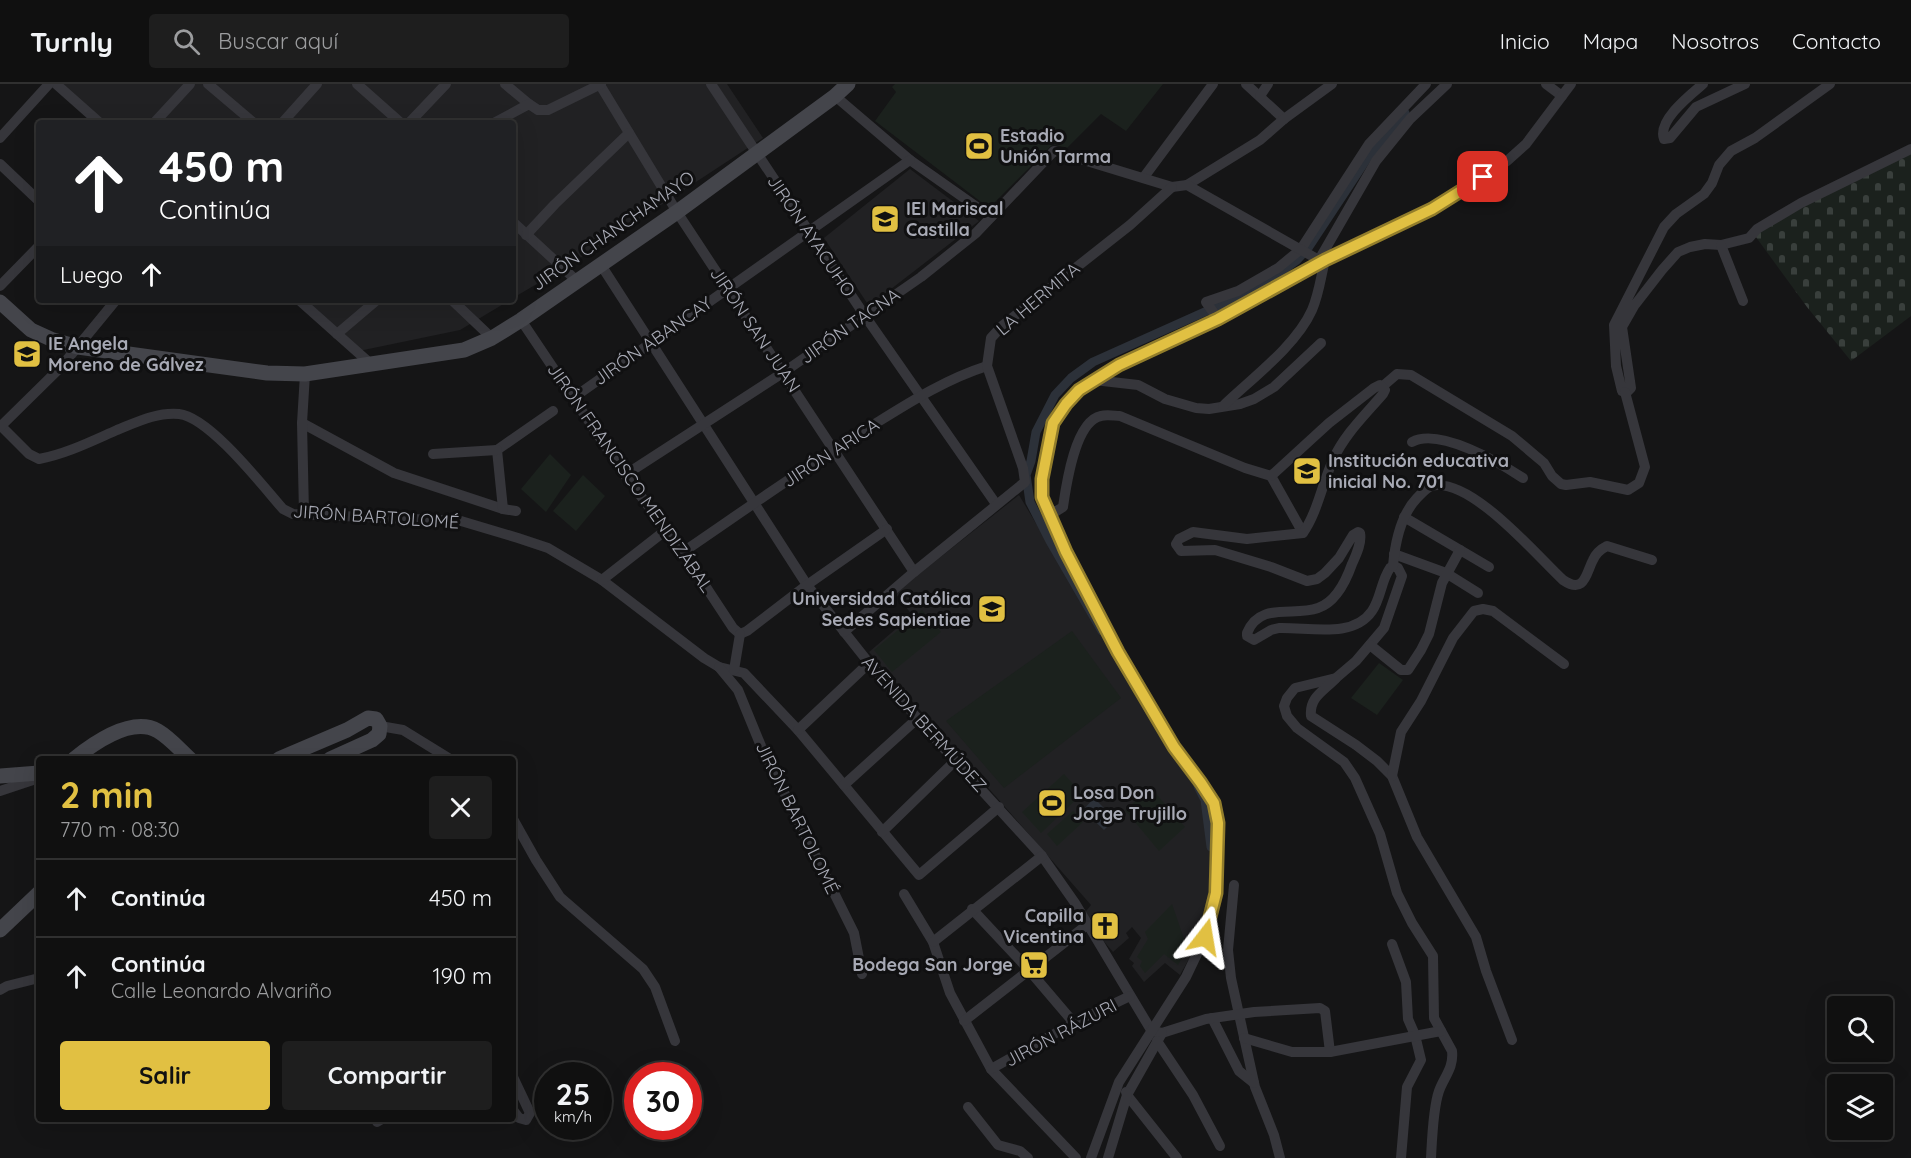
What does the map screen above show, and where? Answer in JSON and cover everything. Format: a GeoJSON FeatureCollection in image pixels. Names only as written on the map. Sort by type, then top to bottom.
{"type":"FeatureCollection","features":[{"type":"Feature","properties":{"kind":"main road","name":"JIRÓN CHANCHAMAYO"},"geometry":{"type":"LineString","coordinates":[[0,302],[31,330],[53,340],[78,347],[267,373],[305,374],[464,350],[492,338],[601,265],[677,212],[835,96],[848,84]]}},
{"type":"Feature","properties":{"kind":"main road"},"geometry":{"type":"LineString","coordinates":[[286,756],[347,730],[368,718],[376,719],[380,726],[379,734],[372,740],[337,756]]}},
{"type":"Feature","properties":{"kind":"main road"},"geometry":{"type":"LineString","coordinates":[[78,756],[123,730],[147,728],[164,735],[187,756]]}},
{"type":"Feature","properties":{"kind":"main road"},"geometry":{"type":"LineString","coordinates":[[0,776],[36,775]]}},
{"type":"Feature","properties":{"kind":"main road"},"geometry":{"type":"LineString","coordinates":[[0,930],[36,896]]}},
{"type":"Feature","properties":{"kind":"street"},"geometry":{"type":"LineString","coordinates":[[0,138],[49,84]]}},
{"type":"Feature","properties":{"kind":"street"},"geometry":{"type":"LineString","coordinates":[[56,84],[97,120]]}},
{"type":"Feature","properties":{"kind":"street"},"geometry":{"type":"LineString","coordinates":[[157,120],[190,84]]}},
{"type":"Feature","properties":{"kind":"street"},"geometry":{"type":"LineString","coordinates":[[208,84],[250,120]]}},
{"type":"Feature","properties":{"kind":"street"},"geometry":{"type":"LineString","coordinates":[[285,120],[317,84]]}},
{"type":"Feature","properties":{"kind":"street"},"geometry":{"type":"LineString","coordinates":[[357,84],[398,120]]}},
{"type":"Feature","properties":{"kind":"street"},"geometry":{"type":"LineString","coordinates":[[412,120],[446,84]]}},
{"type":"Feature","properties":{"kind":"street"},"geometry":{"type":"LineString","coordinates":[[505,84],[538,110],[548,110],[600,85]]}},
{"type":"Feature","properties":{"kind":"street","name":"JIRÓN AYACUHO"},"geometry":{"type":"LineString","coordinates":[[711,84],[865,316],[996,504]]}},
{"type":"Feature","properties":{"kind":"street"},"geometry":{"type":"LineString","coordinates":[[1213,84],[1144,177],[1172,187],[1187,185],[1260,140],[1284,119],[1332,84]]}},
{"type":"Feature","properties":{"kind":"street"},"geometry":{"type":"LineString","coordinates":[[1246,84],[1284,119]]}},
{"type":"Feature","properties":{"kind":"street"},"geometry":{"type":"LineString","coordinates":[[1260,96],[1268,84]]}},
{"type":"Feature","properties":{"kind":"street"},"geometry":{"type":"LineString","coordinates":[[1223,406],[1283,349],[1304,324],[1312,308],[1312,255],[1368,144],[1426,84]]}},
{"type":"Feature","properties":{"kind":"street"},"geometry":{"type":"LineString","coordinates":[[1108,1158],[1128,1095],[1205,937],[1216,893],[1218,823],[1214,803],[1174,747],[1118,652],[1066,552],[1042,497],[1042,479],[1053,423],[1079,390],[1094,380],[1312,255],[1377,161],[1410,119],[1447,84]]}},
{"type":"Feature","properties":{"kind":"street"},"geometry":{"type":"LineString","coordinates":[[1546,84],[1562,96]]}},
{"type":"Feature","properties":{"kind":"street"},"geometry":{"type":"LineString","coordinates":[[1213,310],[1238,291],[1278,268],[1432,209],[1507,161],[1526,144],[1571,84]]}},
{"type":"Feature","properties":{"kind":"street"},"geometry":{"type":"LineString","coordinates":[[1703,84],[1680,103],[1664,129],[1665,140],[1670,138],[1696,107],[1745,84]]}},
{"type":"Feature","properties":{"kind":"street"},"geometry":{"type":"LineString","coordinates":[[1271,476],[1329,423],[1374,388],[1383,386],[1397,374],[1411,375],[1512,436],[1544,463],[1552,476],[1561,484],[1590,482],[1628,490],[1640,483],[1645,467],[1625,392],[1621,390],[1617,376],[1614,325],[1664,227],[1676,214],[1704,194],[1712,183],[1719,165],[1731,151],[1755,138],[1830,84]]}},
{"type":"Feature","properties":{"kind":"street","name":"JIRÓN SAN JUAN"},"geometry":{"type":"LineString","coordinates":[[600,85],[727,290],[784,372],[914,572]]}},
{"type":"Feature","properties":{"kind":"street"},"geometry":{"type":"LineString","coordinates":[[835,96],[910,160],[991,217]]}},
{"type":"Feature","properties":{"kind":"street"},"geometry":{"type":"LineString","coordinates":[[500,120],[529,104]]}},
{"type":"Feature","properties":{"kind":"street"},"geometry":{"type":"LineString","coordinates":[[526,235],[629,133]]}},
{"type":"Feature","properties":{"kind":"street"},"geometry":{"type":"LineString","coordinates":[[1625,392],[1631,388],[1622,327],[1634,306],[1678,252],[1690,247],[1706,244],[1721,245],[1749,238],[1757,229],[1801,203],[1911,149]]}},
{"type":"Feature","properties":{"kind":"street","name":"JIRÓN TACNA"},"geometry":{"type":"LineString","coordinates":[[625,476],[784,372],[921,277],[976,233],[1054,151],[1144,177]]}},
{"type":"Feature","properties":{"kind":"street","name":"JIRÓN ABANCAY"},"geometry":{"type":"LineString","coordinates":[[573,398],[910,160]]}},
{"type":"Feature","properties":{"kind":"street"},"geometry":{"type":"LineString","coordinates":[[0,164],[36,198]]}},
{"type":"Feature","properties":{"kind":"street"},"geometry":{"type":"LineString","coordinates":[[1187,185],[1312,255]]}},
{"type":"Feature","properties":{"kind":"street","name":"LA HERMITA"},"geometry":{"type":"LineString","coordinates":[[996,504],[1025,482],[1023,468],[987,366],[991,338],[1002,326],[1130,225],[1172,187]]}},
{"type":"Feature","properties":{"kind":"street"},"geometry":{"type":"LineString","coordinates":[[516,225],[576,280]]}},
{"type":"Feature","properties":{"kind":"street"},"geometry":{"type":"LineString","coordinates":[[1721,245],[1743,301]]}},
{"type":"Feature","properties":{"kind":"street"},"geometry":{"type":"LineString","coordinates":[[0,286],[36,249]]}},
{"type":"Feature","properties":{"kind":"street","name":"AVENIDA BERMÚDEZ"},"geometry":{"type":"LineString","coordinates":[[601,265],[807,585],[869,663],[1042,856],[1064,886],[1130,996],[1157,1034],[1221,1146]]}},
{"type":"Feature","properties":{"kind":"street"},"geometry":{"type":"LineString","coordinates":[[0,426],[61,367],[114,303]]}},
{"type":"Feature","properties":{"kind":"street"},"geometry":{"type":"LineString","coordinates":[[302,303],[372,365]]}},
{"type":"Feature","properties":{"kind":"street"},"geometry":{"type":"LineString","coordinates":[[337,334],[373,303]]}},
{"type":"Feature","properties":{"kind":"street"},"geometry":{"type":"LineString","coordinates":[[455,303],[492,338]]}},
{"type":"Feature","properties":{"kind":"street","name":"JIRÓN FRANCISCO MENDIZÁBAL"},"geometry":{"type":"LineString","coordinates":[[521,320],[625,476],[683,552],[733,628],[740,634]]}},
{"type":"Feature","properties":{"kind":"street"},"geometry":{"type":"LineString","coordinates":[[1094,380],[1138,385],[1165,399],[1196,408],[1209,409],[1254,399],[1274,387],[1321,343]]}},
{"type":"Feature","properties":{"kind":"street","name":"JIRÓN ARICA"},"geometry":{"type":"LineString","coordinates":[[683,552],[834,449],[920,396],[966,373],[987,366]]}},
{"type":"Feature","properties":{"kind":"street"},"geometry":{"type":"LineString","coordinates":[[304,513],[302,423],[305,374]]}},
{"type":"Feature","properties":{"kind":"street"},"geometry":{"type":"LineString","coordinates":[[1303,533],[1310,522],[1333,460],[1350,432],[1383,394],[1385,390],[1383,386]]}},
{"type":"Feature","properties":{"kind":"street"},"geometry":{"type":"LineString","coordinates":[[433,454],[497,450],[553,411]]}},
{"type":"Feature","properties":{"kind":"street","name":"JIRÓN BARTOLOMÉ"},"geometry":{"type":"LineString","coordinates":[[0,426],[29,454],[39,459],[163,414],[181,414],[208,428],[283,509],[293,514],[461,521],[548,548],[602,580],[719,667],[738,690],[765,755],[855,933],[862,974]]}},
{"type":"Feature","properties":{"kind":"street"},"geometry":{"type":"LineString","coordinates":[[1047,508],[1055,512],[1063,507],[1067,475],[1083,432],[1094,419],[1101,416],[1120,416],[1245,468],[1271,476],[1303,533]]}},
{"type":"Feature","properties":{"kind":"street"},"geometry":{"type":"LineString","coordinates":[[302,423],[394,473],[503,509],[516,511]]}},
{"type":"Feature","properties":{"kind":"street"},"geometry":{"type":"LineString","coordinates":[[1412,442],[1423,438],[1465,447],[1494,460],[1523,478]]}},
{"type":"Feature","properties":{"kind":"street"},"geometry":{"type":"LineString","coordinates":[[497,450],[503,509]]}},
{"type":"Feature","properties":{"kind":"street"},"geometry":{"type":"LineString","coordinates":[[1303,533],[1247,539],[1193,532],[1179,539],[1176,544],[1181,551],[1215,550],[1307,581],[1317,579],[1325,573],[1339,558],[1353,535],[1360,533],[1360,542],[1346,580],[1334,596],[1320,608],[1270,612],[1261,617],[1247,633],[1247,636],[1254,640],[1279,628],[1352,628],[1363,621],[1372,611],[1380,596],[1388,571],[1393,566],[1404,517],[1414,501],[1431,486],[1452,487],[1476,499],[1563,580],[1571,584],[1580,584],[1586,579],[1595,556],[1607,546],[1652,560]]}},
{"type":"Feature","properties":{"kind":"street"},"geometry":{"type":"LineString","coordinates":[[844,632],[996,504]]}},
{"type":"Feature","properties":{"kind":"street"},"geometry":{"type":"LineString","coordinates":[[1404,517],[1489,567]]}},
{"type":"Feature","properties":{"kind":"street"},"geometry":{"type":"LineString","coordinates":[[887,529],[807,585],[747,632],[740,634],[734,670],[744,673],[798,730],[919,875],[999,807]]}},
{"type":"Feature","properties":{"kind":"street"},"geometry":{"type":"LineString","coordinates":[[602,580],[666,530]]}},
{"type":"Feature","properties":{"kind":"street"},"geometry":{"type":"LineString","coordinates":[[1370,645],[1403,672],[1408,670],[1429,634],[1442,583],[1460,550]]}},
{"type":"Feature","properties":{"kind":"street"},"geometry":{"type":"LineString","coordinates":[[1394,554],[1446,573],[1478,593]]}},
{"type":"Feature","properties":{"kind":"street"},"geometry":{"type":"LineString","coordinates":[[1393,566],[1398,568],[1402,576],[1384,628],[1356,661],[1313,701],[1310,706],[1311,716],[1356,745],[1392,776],[1417,837],[1476,937],[1512,1041]]}},
{"type":"Feature","properties":{"kind":"street"},"geometry":{"type":"LineString","coordinates":[[1392,776],[1401,732],[1421,701],[1453,638],[1474,611],[1492,610],[1564,664]]}},
{"type":"Feature","properties":{"kind":"street"},"geometry":{"type":"LineString","coordinates":[[798,730],[869,663]]}},
{"type":"Feature","properties":{"kind":"street","name":"JIRÓN BARTOLOMÉ"},"geometry":{"type":"LineString","coordinates":[[719,667],[734,670]]}},
{"type":"Feature","properties":{"kind":"street"},"geometry":{"type":"LineString","coordinates":[[1336,678],[1295,688],[1284,706],[1287,716],[1297,728],[1344,762],[1355,778],[1380,834],[1397,893],[1412,923],[1433,956],[1434,1018],[1452,1052],[1453,1061],[1439,1092],[1431,1158]]}},
{"type":"Feature","properties":{"kind":"street"},"geometry":{"type":"LineString","coordinates":[[844,785],[918,718]]}},
{"type":"Feature","properties":{"kind":"street"},"geometry":{"type":"LineString","coordinates":[[380,726],[404,730],[445,756]]}},
{"type":"Feature","properties":{"kind":"street"},"geometry":{"type":"LineString","coordinates":[[882,832],[955,761]]}},
{"type":"Feature","properties":{"kind":"street"},"geometry":{"type":"LineString","coordinates":[[0,791],[36,776]]}},
{"type":"Feature","properties":{"kind":"street"},"geometry":{"type":"LineString","coordinates":[[516,824],[560,897],[643,969],[656,987],[675,1041]]}},
{"type":"Feature","properties":{"kind":"street"},"geometry":{"type":"LineString","coordinates":[[933,942],[1042,856]]}},
{"type":"Feature","properties":{"kind":"street"},"geometry":{"type":"LineString","coordinates":[[1234,885],[1228,950],[1231,978],[1254,1083],[1274,1135],[1280,1158]]}},
{"type":"Feature","properties":{"kind":"street"},"geometry":{"type":"LineString","coordinates":[[904,894],[933,942],[950,993],[991,1069],[1073,1156]]}},
{"type":"Feature","properties":{"kind":"street"},"geometry":{"type":"LineString","coordinates":[[972,909],[1074,1023]]}},
{"type":"Feature","properties":{"kind":"street"},"geometry":{"type":"LineString","coordinates":[[964,1021],[1087,925]]}},
{"type":"Feature","properties":{"kind":"street"},"geometry":{"type":"LineString","coordinates":[[1392,944],[1406,982],[1408,1019],[1415,1035],[1421,1060],[1407,1087],[1401,1158]]}},
{"type":"Feature","properties":{"kind":"street"},"geometry":{"type":"LineString","coordinates":[[0,990],[8,986],[36,980]]}},
{"type":"Feature","properties":{"kind":"street","name":"JIRÓN RÁZURI"},"geometry":{"type":"LineString","coordinates":[[991,1069],[1074,1023],[1130,996]]}},
{"type":"Feature","properties":{"kind":"street"},"geometry":{"type":"LineString","coordinates":[[1091,1158],[1119,1082],[1157,1034],[1212,1018],[1274,1010],[1323,1009],[1330,1052]]}},
{"type":"Feature","properties":{"kind":"street"},"geometry":{"type":"LineString","coordinates":[[1212,1018],[1239,1071],[1254,1083]]}},
{"type":"Feature","properties":{"kind":"street"},"geometry":{"type":"LineString","coordinates":[[1244,1038],[1292,1052],[1330,1052],[1441,1031]]}},
{"type":"Feature","properties":{"kind":"street"},"geometry":{"type":"LineString","coordinates":[[1119,1082],[1177,1158]]}},
{"type":"Feature","properties":{"kind":"street"},"geometry":{"type":"LineString","coordinates":[[516,1083],[530,1113],[526,1119],[519,1118],[516,1114]]}},
{"type":"Feature","properties":{"kind":"street"},"geometry":{"type":"LineString","coordinates":[[968,1107],[998,1145],[1020,1151],[1028,1158]]}},
{"type":"Feature","properties":{"kind":"shaded area"},"geometry":{"type":"Polygon","coordinates":[[[63,84],[727,84],[763,138],[574,262],[516,296],[516,120],[100,120],[63,84]]]}},
{"type":"Feature","properties":{"kind":"shaded area"},"geometry":{"type":"Polygon","coordinates":[[[910,169],[979,221],[869,306],[824,238],[910,169]]]}},
{"type":"Feature","properties":{"kind":"shaded area"},"geometry":{"type":"Polygon","coordinates":[[[300,303],[505,303],[460,330],[354,352],[300,303]]]}},
{"type":"Feature","properties":{"kind":"shaded area"},"geometry":{"type":"Polygon","coordinates":[[[1019,495],[1199,792],[1212,860],[1209,905],[1200,939],[1180,975],[1165,963],[1144,982],[1132,966],[1134,963],[1129,959],[1141,938],[1132,927],[1126,933],[1129,938],[1113,952],[1082,916],[1091,905],[869,652],[912,615],[895,593],[1019,495]]]}},
{"type":"Feature","properties":{"kind":"shaded area"},"geometry":{"type":"Polygon","coordinates":[[[1094,798],[1115,819],[1104,830],[1083,810],[1094,798]]]}},
{"type":"Feature","properties":{"kind":"green space","name":"Estadio Unión Tarma"},"geometry":{"type":"Polygon","coordinates":[[[895,84],[1163,84],[1126,131],[1101,114],[1067,148],[1053,144],[989,208],[875,121],[896,92],[892,87],[895,84]]]}},
{"type":"Feature","properties":{"kind":"green space"},"geometry":{"type":"Polygon","coordinates":[[[1911,146],[1911,316],[1851,361],[1807,307],[1753,233],[1911,146]]]}},
{"type":"Feature","properties":{"kind":"green space"},"geometry":{"type":"Polygon","coordinates":[[[550,454],[571,475],[546,512],[521,489],[550,454]]]}},
{"type":"Feature","properties":{"kind":"green space"},"geometry":{"type":"Polygon","coordinates":[[[583,475],[605,496],[576,531],[553,511],[583,475]]]}},
{"type":"Feature","properties":{"kind":"green space"},"geometry":{"type":"Polygon","coordinates":[[[922,610],[941,632],[892,672],[874,650],[922,610]]]}},
{"type":"Feature","properties":{"kind":"green space"},"geometry":{"type":"Polygon","coordinates":[[[1072,631],[1121,698],[1004,788],[946,721],[1072,631]]]}},
{"type":"Feature","properties":{"kind":"green space"},"geometry":{"type":"Polygon","coordinates":[[[1379,663],[1403,680],[1377,715],[1351,698],[1379,663]]]}},
{"type":"Feature","properties":{"kind":"green space","name":"Losa Don Jorge Trujillo"},"geometry":{"type":"Polygon","coordinates":[[[1064,774],[1082,794],[1041,833],[1022,812],[1064,774]]]}},
{"type":"Feature","properties":{"kind":"green space"},"geometry":{"type":"Polygon","coordinates":[[[1151,788],[1185,827],[1159,851],[1125,810],[1151,788]]]}},
{"type":"Feature","properties":{"kind":"green space"},"geometry":{"type":"Polygon","coordinates":[[[1073,811],[1083,822],[1057,846],[1047,834],[1073,811]]]}},
{"type":"Feature","properties":{"kind":"green space"},"geometry":{"type":"Polygon","coordinates":[[[1172,904],[1187,948],[1178,965],[1164,954],[1145,973],[1140,966],[1142,961],[1137,957],[1148,939],[1145,932],[1172,904]]]}},
{"type":"Feature","properties":{"kind":"waterway"},"geometry":{"type":"LineString","coordinates":[[1102,631],[1030,502],[1026,475],[1036,432],[1055,395],[1071,378],[1093,362],[1258,288],[1297,260],[1308,248],[1368,157],[1405,113]]}},
{"type":"Feature","properties":{"kind":"waterway"},"geometry":{"type":"LineString","coordinates":[[1198,786],[1205,800],[1211,847]]}},
{"type":"Feature","properties":{"kind":"place","name":"Estadio Unión Tarma"},"geometry":{"type":"Point","coordinates":[979,146]}},
{"type":"Feature","properties":{"kind":"place","name":"IEI Mariscal Castilla"},"geometry":{"type":"Point","coordinates":[885,219]}},
{"type":"Feature","properties":{"kind":"place","name":"IE Angela Moreno de Gálvez"},"geometry":{"type":"Point","coordinates":[27,354]}},
{"type":"Feature","properties":{"kind":"place","name":"Institución educativa inicial No. 701"},"geometry":{"type":"Point","coordinates":[1307,471]}},
{"type":"Feature","properties":{"kind":"place","name":"Universidad Católica Sedes Sapientiae"},"geometry":{"type":"Point","coordinates":[992,609]}},
{"type":"Feature","properties":{"kind":"place","name":"Losa Don Jorge Trujillo"},"geometry":{"type":"Point","coordinates":[1052,803]}},
{"type":"Feature","properties":{"kind":"place","name":"Capilla Vicentina"},"geometry":{"type":"Point","coordinates":[1105,926]}},
{"type":"Feature","properties":{"kind":"place","name":"Bodega San Jorge"},"geometry":{"type":"Point","coordinates":[1034,965]}},
{"type":"Feature","properties":{"kind":"route"},"geometry":{"type":"LineString","coordinates":[[1205,937],[1216,893],[1218,823],[1214,803],[1174,747],[1118,652],[1066,552],[1042,497],[1042,479],[1053,423],[1079,390],[1103,374],[1169,340],[1218,319],[1325,260],[1432,209],[1483,177]]}}]}
